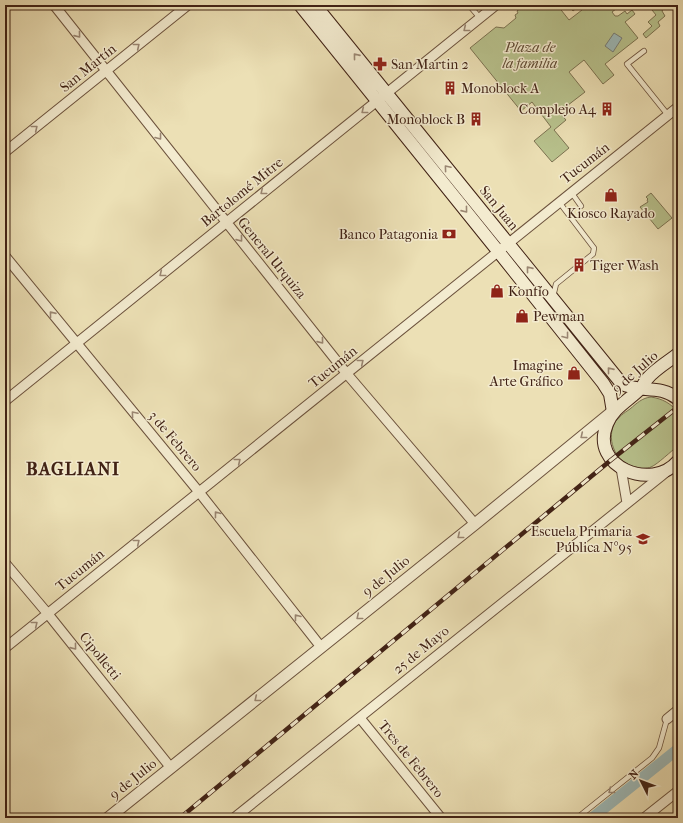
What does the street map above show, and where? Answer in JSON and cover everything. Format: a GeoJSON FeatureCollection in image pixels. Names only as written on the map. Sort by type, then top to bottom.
{"type":"FeatureCollection","features":[{"type":"Feature","properties":{"kind":"main road","name":"San Juan"},"geometry":{"type":"LineString","coordinates":[[300,5],[508,243],[622,384],[630,388],[662,390],[678,399]]}},
{"type":"Feature","properties":{"kind":"main road","name":"San Juan"},"geometry":{"type":"LineString","coordinates":[[315,5],[381,97],[498,251],[603,383],[610,394],[613,412]]}},
{"type":"Feature","properties":{"kind":"main road","name":"9 de Julio"},"geometry":{"type":"LineString","coordinates":[[613,412],[642,388],[647,378],[678,354]]}},
{"type":"Feature","properties":{"kind":"main road"},"geometry":{"type":"LineString","coordinates":[[613,412],[603,433],[604,445],[611,460],[621,468],[647,475],[657,473],[677,465]]}},
{"type":"Feature","properties":{"kind":"street","name":"General Urquiza"},"geometry":{"type":"LineString","coordinates":[[54,5],[347,374],[475,524]]}},
{"type":"Feature","properties":{"kind":"street","name":"San Martín"},"geometry":{"type":"LineString","coordinates":[[5,152],[188,5]]}},
{"type":"Feature","properties":{"kind":"street","name":"Bartolomé Mitre"},"geometry":{"type":"LineString","coordinates":[[5,401],[496,5]]}},
{"type":"Feature","properties":{"kind":"street","name":"Tucumán"},"geometry":{"type":"LineString","coordinates":[[5,648],[347,374],[570,192],[678,107]]}},
{"type":"Feature","properties":{"kind":"street","name":"3 de Febrero"},"geometry":{"type":"LineString","coordinates":[[5,256],[199,492],[321,647]]}},
{"type":"Feature","properties":{"kind":"street","name":"9 de Julio"},"geometry":{"type":"LineString","coordinates":[[108,818],[613,412]]}},
{"type":"Feature","properties":{"kind":"street","name":"25 de Mayo"},"geometry":{"type":"LineString","coordinates":[[234,818],[246,814],[360,718],[626,503],[677,465]]}},
{"type":"Feature","properties":{"kind":"street"},"geometry":{"type":"LineString","coordinates":[[621,468],[626,503]]}},
{"type":"Feature","properties":{"kind":"street","name":"Cipolletti"},"geometry":{"type":"LineString","coordinates":[[5,562],[171,768]]}},
{"type":"Feature","properties":{"kind":"street"},"geometry":{"type":"LineString","coordinates":[[667,719],[678,710]]}},
{"type":"Feature","properties":{"kind":"street","name":"Tres de Febrero"},"geometry":{"type":"LineString","coordinates":[[360,718],[441,818]]}},
{"type":"Feature","properties":{"kind":"street"},"geometry":{"type":"LineString","coordinates":[[644,818],[678,791]]}},
{"type":"Feature","properties":{"kind":"lane"},"geometry":{"type":"LineString","coordinates":[[469,5],[480,18]]}},
{"type":"Feature","properties":{"kind":"lane"},"geometry":{"type":"LineString","coordinates":[[644,51],[628,64],[668,115]]}},
{"type":"Feature","properties":{"kind":"lane"},"geometry":{"type":"LineString","coordinates":[[570,192],[581,206]]}},
{"type":"Feature","properties":{"kind":"lane"},"geometry":{"type":"LineString","coordinates":[[553,299],[556,284],[593,254],[594,248],[558,202]]}},
{"type":"Feature","properties":{"kind":"lane"},"geometry":{"type":"LineString","coordinates":[[577,818],[652,758],[659,748],[667,719]]}},
{"type":"Feature","properties":{"kind":"green space","name":"Plaza de la familia"},"geometry":{"type":"Polygon","coordinates":[[[524,5],[559,5],[558,6],[569,20],[582,10],[579,6],[573,11],[568,5],[582,5],[585,8],[589,5],[598,5],[601,9],[606,5],[621,5],[612,12],[615,16],[618,16],[625,11],[627,14],[632,10],[635,14],[625,22],[638,38],[605,64],[614,75],[603,84],[584,60],[569,72],[585,92],[559,112],[566,120],[554,130],[569,148],[552,162],[534,141],[551,127],[532,102],[521,111],[470,48],[496,27],[504,28],[516,18],[515,15],[518,13],[517,11],[524,5]]]}},
{"type":"Feature","properties":{"kind":"green space"},"geometry":{"type":"Polygon","coordinates":[[[648,5],[661,5],[665,16],[658,22],[660,26],[646,38],[643,34],[652,26],[648,22],[656,15],[648,5]]]}},
{"type":"Feature","properties":{"kind":"green space"},"geometry":{"type":"Polygon","coordinates":[[[651,193],[672,218],[658,229],[640,207],[648,202],[646,197],[651,193]]]}},
{"type":"Feature","properties":{"kind":"green space"},"geometry":{"type":"Polygon","coordinates":[[[651,397],[666,402],[678,412],[678,446],[651,467],[636,467],[623,462],[615,451],[612,445],[612,431],[614,424],[621,415],[645,398],[651,397]]]}},
{"type":"Feature","properties":{"kind":"water"},"geometry":{"type":"Polygon","coordinates":[[[614,33],[622,38],[613,52],[605,46],[614,33]]]}},
{"type":"Feature","properties":{"kind":"waterway"},"geometry":{"type":"LineString","coordinates":[[592,818],[678,749]]}},
{"type":"Feature","properties":{"kind":"railway"},"geometry":{"type":"LineString","coordinates":[[180,818],[611,460],[678,407]]}},
{"type":"Feature","properties":{"kind":"place","name":"San Martin 2"},"geometry":{"type":"Point","coordinates":[380,64]}},
{"type":"Feature","properties":{"kind":"place","name":"Monoblock A"},"geometry":{"type":"Point","coordinates":[450,88]}},
{"type":"Feature","properties":{"kind":"place","name":"Complejo A4"},"geometry":{"type":"Point","coordinates":[607,109]}},
{"type":"Feature","properties":{"kind":"place","name":"Monoblock B"},"geometry":{"type":"Point","coordinates":[476,119]}},
{"type":"Feature","properties":{"kind":"place","name":"Kiosco Rayado"},"geometry":{"type":"Point","coordinates":[611,195]}},
{"type":"Feature","properties":{"kind":"place","name":"Banco Patagonia"},"geometry":{"type":"Point","coordinates":[449,234]}},
{"type":"Feature","properties":{"kind":"place","name":"Tiger Wash"},"geometry":{"type":"Point","coordinates":[579,265]}},
{"type":"Feature","properties":{"kind":"place","name":"Konfío"},"geometry":{"type":"Point","coordinates":[497,291]}},
{"type":"Feature","properties":{"kind":"place","name":"Pewman"},"geometry":{"type":"Point","coordinates":[522,316]}},
{"type":"Feature","properties":{"kind":"place","name":"Imagine Arte Gráfico"},"geometry":{"type":"Point","coordinates":[574,373]}},
{"type":"Feature","properties":{"kind":"place","name":"Escuela Primaria Pública Nº95"},"geometry":{"type":"Point","coordinates":[643,539]}},
{"type":"Feature","properties":{"kind":"district","name":"BAGLIANI"},"geometry":{"type":"Point","coordinates":[73,469]}}]}
